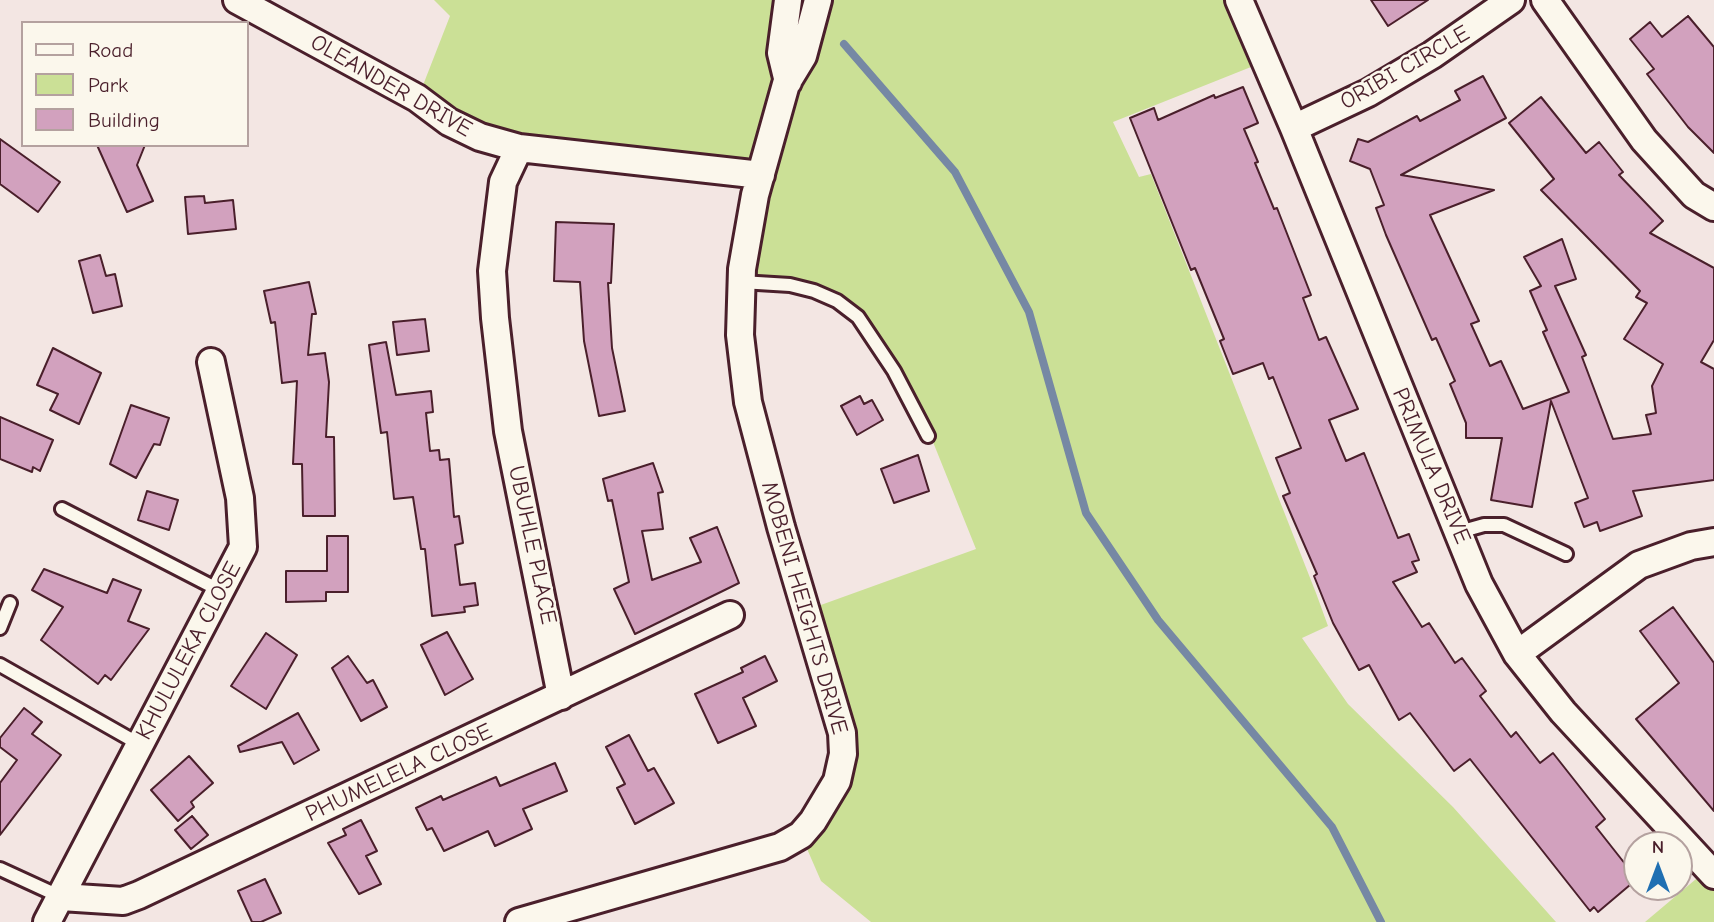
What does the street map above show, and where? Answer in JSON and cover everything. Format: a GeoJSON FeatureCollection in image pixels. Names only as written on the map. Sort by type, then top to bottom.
{"type":"FeatureCollection","features":[{"type":"Feature","properties":{"kind":"street","name":"OLEANDER DRIVE"},"geometry":{"type":"LineString","coordinates":[[237,0],[417,98],[449,122],[480,137],[519,148],[761,175]]}},
{"type":"Feature","properties":{"kind":"street","name":"MOBENI HEIGHTS DRIVE"},"geometry":{"type":"LineString","coordinates":[[788,0],[781,53],[788,82]]}},
{"type":"Feature","properties":{"kind":"street","name":"MOBENI HEIGHTS DRIVE"},"geometry":{"type":"LineString","coordinates":[[519,922],[780,848],[801,835],[813,821],[837,781],[843,754],[842,733],[781,527],[748,402],[741,358],[741,282],[747,237],[761,175],[788,82],[803,56],[818,0]]}},
{"type":"Feature","properties":{"kind":"street","name":"PRIMULA DRIVE"},"geometry":{"type":"LineString","coordinates":[[1239,0],[1294,128],[1479,584],[1517,654],[1563,712],[1714,875]]}},
{"type":"Feature","properties":{"kind":"street","name":"ORIBI CIRCLE"},"geometry":{"type":"LineString","coordinates":[[1294,128],[1368,93],[1432,55],[1511,0]]}},
{"type":"Feature","properties":{"kind":"street"},"geometry":{"type":"LineString","coordinates":[[1545,0],[1644,140],[1695,195],[1714,207]]}},
{"type":"Feature","properties":{"kind":"street","name":"UBUHLE PLACE"},"geometry":{"type":"LineString","coordinates":[[519,148],[503,182],[492,271],[503,394],[562,696]]}},
{"type":"Feature","properties":{"kind":"street","name":"KHULULEKA CLOSE"},"geometry":{"type":"LineString","coordinates":[[47,922],[243,547],[240,498],[211,362]]}},
{"type":"Feature","properties":{"kind":"street"},"geometry":{"type":"LineString","coordinates":[[1517,654],[1639,565],[1691,546],[1714,542]]}},
{"type":"Feature","properties":{"kind":"street","name":"PHUMELELA CLOSE"},"geometry":{"type":"LineString","coordinates":[[61,897],[123,901],[139,895],[730,615]]}},
{"type":"Feature","properties":{"kind":"lane"},"geometry":{"type":"LineString","coordinates":[[741,282],[790,285],[814,291],[837,301],[858,317],[894,371],[928,436]]}},
{"type":"Feature","properties":{"kind":"lane"},"geometry":{"type":"LineString","coordinates":[[62,509],[220,591]]}},
{"type":"Feature","properties":{"kind":"lane"},"geometry":{"type":"LineString","coordinates":[[1459,532],[1484,525],[1504,526],[1566,554]]}},
{"type":"Feature","properties":{"kind":"lane"},"geometry":{"type":"LineString","coordinates":[[0,628],[10,603]]}},
{"type":"Feature","properties":{"kind":"lane"},"geometry":{"type":"LineString","coordinates":[[0,665],[139,744]]}},
{"type":"Feature","properties":{"kind":"lane"},"geometry":{"type":"LineString","coordinates":[[0,869],[61,897]]}},
{"type":"Feature","properties":{"kind":"green space"},"geometry":{"type":"Polygon","coordinates":[[[434,0],[1240,0],[1266,61],[1113,122],[1139,177],[1151,174],[1316,593],[1328,626],[1302,638],[1348,704],[1453,807],[1556,922],[871,922],[821,881],[801,835],[838,782],[807,610],[976,549],[931,437],[895,372],[838,300],[742,282],[763,176],[519,147],[418,98],[450,16],[434,0]]]}},
{"type":"Feature","properties":{"kind":"green space"},"geometry":{"type":"Polygon","coordinates":[[[1702,874],[1714,886],[1714,922],[1645,922],[1670,901],[1693,901],[1693,882],[1702,874]]]}},
{"type":"Feature","properties":{"kind":"building"},"geometry":{"type":"Polygon","coordinates":[[[1371,0],[1428,0],[1388,26],[1371,0]]]}},
{"type":"Feature","properties":{"kind":"building"},"geometry":{"type":"Polygon","coordinates":[[[1688,16],[1714,47],[1714,153],[1688,127],[1647,74],[1654,69],[1630,39],[1650,22],[1662,37],[1688,16]]]}},
{"type":"Feature","properties":{"kind":"building"},"geometry":{"type":"Polygon","coordinates":[[[1483,76],[1506,118],[1401,175],[1494,190],[1430,215],[1479,321],[1471,324],[1490,366],[1501,361],[1523,409],[1569,392],[1543,332],[1547,330],[1530,291],[1541,286],[1524,257],[1562,239],[1576,279],[1555,286],[1586,355],[1582,357],[1613,439],[1651,434],[1646,415],[1656,413],[1652,386],[1663,364],[1624,339],[1647,303],[1636,297],[1640,291],[1541,190],[1554,179],[1509,123],[1541,97],[1586,153],[1599,142],[1623,172],[1619,175],[1663,221],[1650,233],[1714,268],[1714,340],[1701,362],[1714,369],[1714,480],[1633,491],[1642,516],[1600,531],[1597,522],[1584,527],[1575,503],[1588,498],[1551,401],[1532,507],[1491,500],[1502,438],[1466,438],[1466,423],[1450,384],[1455,381],[1436,338],[1432,340],[1386,235],[1376,208],[1384,205],[1370,169],[1350,161],[1358,139],[1368,142],[1417,116],[1420,121],[1460,100],[1455,91],[1483,76]]]}},
{"type":"Feature","properties":{"kind":"building"},"geometry":{"type":"Polygon","coordinates":[[[1243,87],[1258,123],[1244,129],[1258,162],[1255,163],[1274,209],[1277,208],[1311,295],[1303,298],[1319,340],[1326,337],[1358,409],[1329,420],[1346,461],[1364,453],[1398,538],[1409,534],[1419,560],[1412,562],[1417,572],[1393,582],[1422,627],[1429,623],[1455,663],[1462,658],[1486,691],[1480,696],[1511,737],[1516,732],[1540,763],[1553,753],[1605,819],[1596,827],[1623,861],[1623,891],[1598,912],[1594,907],[1590,911],[1470,759],[1454,771],[1410,713],[1399,720],[1369,665],[1359,670],[1333,623],[1314,576],[1317,574],[1283,496],[1290,493],[1276,458],[1301,448],[1273,377],[1269,379],[1263,363],[1233,374],[1220,341],[1224,339],[1195,268],[1191,270],[1130,118],[1154,108],[1158,120],[1214,95],[1215,98],[1243,87]]]}},
{"type":"Feature","properties":{"kind":"building"},"geometry":{"type":"Polygon","coordinates":[[[0,139],[60,182],[38,212],[0,184],[0,139]]]}},
{"type":"Feature","properties":{"kind":"building"},"geometry":{"type":"Polygon","coordinates":[[[98,147],[144,147],[137,165],[153,201],[127,212],[98,147]]]}},
{"type":"Feature","properties":{"kind":"building"},"geometry":{"type":"Polygon","coordinates":[[[204,196],[205,203],[233,200],[236,229],[188,234],[185,197],[204,196]]]}},
{"type":"Feature","properties":{"kind":"building"},"geometry":{"type":"Polygon","coordinates":[[[556,222],[614,224],[611,283],[608,283],[612,348],[625,411],[599,416],[584,341],[580,282],[554,281],[556,222]]]}},
{"type":"Feature","properties":{"kind":"building"},"geometry":{"type":"Polygon","coordinates":[[[100,255],[106,276],[115,274],[122,306],[93,313],[79,261],[100,255]]]}},
{"type":"Feature","properties":{"kind":"building"},"geometry":{"type":"Polygon","coordinates":[[[309,282],[316,314],[312,314],[308,355],[325,353],[329,382],[326,437],[334,437],[335,516],[303,516],[302,464],[293,464],[297,381],[282,383],[275,322],[271,323],[264,291],[309,282]]]}},
{"type":"Feature","properties":{"kind":"building"},"geometry":{"type":"Polygon","coordinates":[[[425,319],[429,351],[397,355],[393,322],[425,319]]]}},
{"type":"Feature","properties":{"kind":"building"},"geometry":{"type":"Polygon","coordinates":[[[386,342],[396,395],[431,391],[433,412],[426,413],[430,451],[439,450],[440,460],[449,459],[454,517],[459,516],[463,543],[455,545],[460,585],[475,583],[478,605],[464,607],[465,612],[432,616],[425,549],[421,549],[413,497],[394,499],[387,432],[381,433],[369,345],[386,342]]]}},
{"type":"Feature","properties":{"kind":"building"},"geometry":{"type":"Polygon","coordinates":[[[53,348],[101,373],[79,424],[50,410],[58,394],[37,385],[53,348]]]}},
{"type":"Feature","properties":{"kind":"building"},"geometry":{"type":"Polygon","coordinates":[[[860,396],[864,404],[872,400],[883,420],[857,435],[841,406],[860,396]]]}},
{"type":"Feature","properties":{"kind":"building"},"geometry":{"type":"Polygon","coordinates":[[[131,405],[169,418],[160,445],[154,444],[136,478],[110,464],[131,405]]]}},
{"type":"Feature","properties":{"kind":"building"},"geometry":{"type":"Polygon","coordinates":[[[0,417],[53,440],[40,471],[33,467],[32,472],[0,459],[0,417]]]}},
{"type":"Feature","properties":{"kind":"building"},"geometry":{"type":"Polygon","coordinates":[[[918,455],[929,491],[894,503],[881,469],[918,455]]]}},
{"type":"Feature","properties":{"kind":"building"},"geometry":{"type":"Polygon","coordinates":[[[653,463],[663,492],[658,493],[663,529],[642,531],[652,580],[701,562],[690,538],[717,527],[739,583],[635,634],[614,589],[629,582],[612,500],[608,501],[603,479],[653,463]]]}},
{"type":"Feature","properties":{"kind":"building"},"geometry":{"type":"Polygon","coordinates":[[[147,491],[178,500],[169,530],[138,520],[147,491]]]}},
{"type":"Feature","properties":{"kind":"building"},"geometry":{"type":"Polygon","coordinates":[[[327,536],[348,536],[348,592],[326,592],[326,601],[286,602],[286,571],[327,571],[327,536]]]}},
{"type":"Feature","properties":{"kind":"building"},"geometry":{"type":"Polygon","coordinates":[[[44,569],[107,593],[113,579],[141,590],[128,621],[149,629],[111,680],[105,675],[98,684],[41,640],[63,607],[32,590],[44,569]]]}},
{"type":"Feature","properties":{"kind":"building"},"geometry":{"type":"Polygon","coordinates":[[[1673,607],[1714,663],[1714,811],[1636,719],[1679,683],[1640,631],[1673,607]]]}},
{"type":"Feature","properties":{"kind":"building"},"geometry":{"type":"Polygon","coordinates":[[[447,632],[473,679],[445,695],[421,645],[447,632]]]}},
{"type":"Feature","properties":{"kind":"building"},"geometry":{"type":"Polygon","coordinates":[[[266,633],[297,655],[266,709],[231,686],[266,633]]]}},
{"type":"Feature","properties":{"kind":"building"},"geometry":{"type":"Polygon","coordinates":[[[348,656],[367,683],[373,680],[387,707],[361,721],[332,668],[348,656]]]}},
{"type":"Feature","properties":{"kind":"building"},"geometry":{"type":"Polygon","coordinates":[[[765,656],[777,681],[743,698],[756,726],[718,743],[695,694],[743,672],[741,668],[765,656]]]}},
{"type":"Feature","properties":{"kind":"building"},"geometry":{"type":"Polygon","coordinates":[[[24,708],[42,722],[32,734],[61,755],[0,835],[0,783],[17,760],[0,747],[0,738],[24,708]]]}},
{"type":"Feature","properties":{"kind":"building"},"geometry":{"type":"Polygon","coordinates":[[[298,713],[319,750],[294,764],[282,742],[240,752],[238,746],[298,713]]]}},
{"type":"Feature","properties":{"kind":"building"},"geometry":{"type":"Polygon","coordinates":[[[629,735],[648,771],[654,768],[674,803],[635,824],[617,788],[625,784],[606,747],[629,735]]]}},
{"type":"Feature","properties":{"kind":"building"},"geometry":{"type":"Polygon","coordinates":[[[189,756],[213,783],[191,802],[194,807],[178,821],[151,790],[189,756]]]}},
{"type":"Feature","properties":{"kind":"building"},"geometry":{"type":"Polygon","coordinates":[[[555,763],[567,791],[523,809],[532,829],[495,846],[488,831],[444,851],[432,828],[427,830],[416,808],[441,796],[443,800],[496,777],[500,786],[555,763]]]}},
{"type":"Feature","properties":{"kind":"building"},"geometry":{"type":"Polygon","coordinates":[[[192,816],[208,835],[191,849],[175,830],[192,816]]]}},
{"type":"Feature","properties":{"kind":"building"},"geometry":{"type":"Polygon","coordinates":[[[361,820],[377,851],[366,856],[381,884],[359,894],[328,843],[346,835],[343,829],[361,820]]]}},
{"type":"Feature","properties":{"kind":"building"},"geometry":{"type":"Polygon","coordinates":[[[265,879],[281,913],[261,922],[252,922],[238,891],[265,879]]]}},
{"type":"Feature","properties":{"kind":"waterway"},"geometry":{"type":"LineString","coordinates":[[844,44],[955,172],[1029,312],[1086,513],[1158,620],[1332,827],[1381,922]]}}]}
